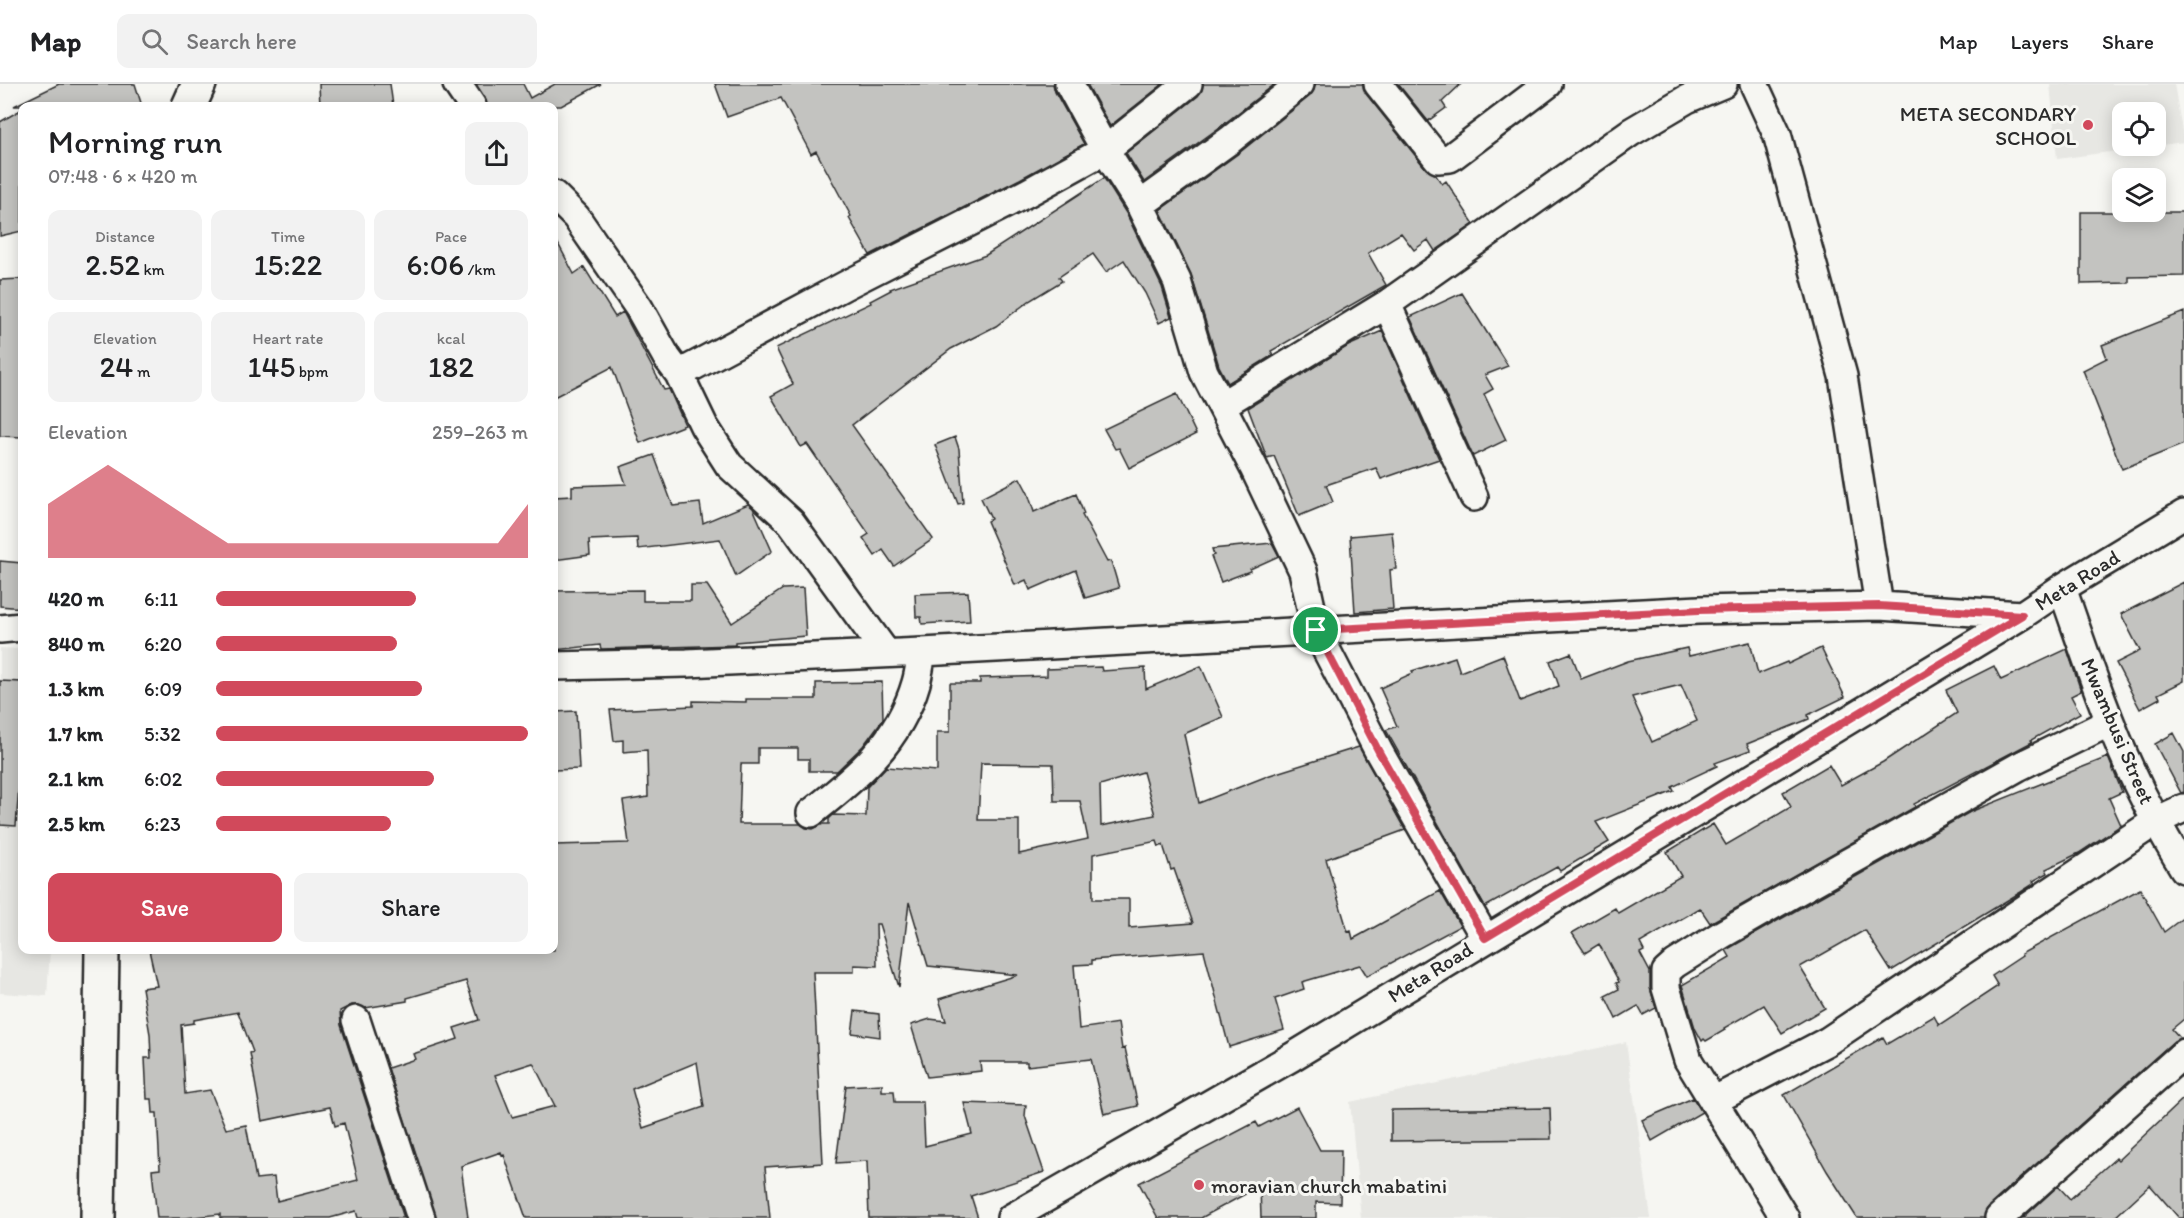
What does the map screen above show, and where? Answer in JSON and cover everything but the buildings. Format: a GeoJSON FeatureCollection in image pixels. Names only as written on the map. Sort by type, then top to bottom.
{"type":"FeatureCollection","features":[{"type":"Feature","properties":{"kind":"main road"},"geometry":{"type":"LineString","coordinates":[[191,102],[199,84]]}},
{"type":"Feature","properties":{"kind":"main road"},"geometry":{"type":"LineString","coordinates":[[98,1218],[102,954]]}},
{"type":"Feature","properties":{"kind":"street"},"geometry":{"type":"LineString","coordinates":[[457,84],[469,102]]}},
{"type":"Feature","properties":{"kind":"street"},"geometry":{"type":"LineString","coordinates":[[1069,84],[1140,205],[1177,281],[1198,356],[1303,571],[1316,630],[1379,752],[1485,938]]}},
{"type":"Feature","properties":{"kind":"street"},"geometry":{"type":"LineString","coordinates":[[680,374],[1106,150],[1188,84]]}},
{"type":"Feature","properties":{"kind":"street"},"geometry":{"type":"LineString","coordinates":[[1140,205],[1230,140],[1300,84]]}},
{"type":"Feature","properties":{"kind":"street"},"geometry":{"type":"LineString","coordinates":[[1378,84],[1438,159],[1450,158],[1548,84]]}},
{"type":"Feature","properties":{"kind":"street"},"geometry":{"type":"LineString","coordinates":[[1222,405],[1387,304],[1631,132],[1687,99],[1723,84]]}},
{"type":"Feature","properties":{"kind":"street"},"geometry":{"type":"LineString","coordinates":[[1754,84],[1777,134],[1843,376],[1879,606]]}},
{"type":"Feature","properties":{"kind":"street"},"geometry":{"type":"LineString","coordinates":[[558,199],[576,217],[639,309],[667,358],[680,374],[704,426],[729,465],[791,522],[886,653]]}},
{"type":"Feature","properties":{"kind":"street"},"geometry":{"type":"LineString","coordinates":[[1387,304],[1474,497]]}},
{"type":"Feature","properties":{"kind":"street","name":"Meta Road"},"geometry":{"type":"LineString","coordinates":[[1011,1218],[1292,1057],[1485,938],[2022,615],[2184,514]]}},
{"type":"Feature","properties":{"kind":"street","name":"Mwambusi Street"},"geometry":{"type":"LineString","coordinates":[[2062,588],[2110,722],[2156,821],[2184,869]]}},
{"type":"Feature","properties":{"kind":"street"},"geometry":{"type":"LineString","coordinates":[[558,666],[687,663],[922,652],[1699,610],[1879,606],[2022,615]]}},
{"type":"Feature","properties":{"kind":"street"},"geometry":{"type":"LineString","coordinates":[[0,629],[18,627]]}},
{"type":"Feature","properties":{"kind":"street"},"geometry":{"type":"LineString","coordinates":[[811,813],[851,782],[875,758],[904,715],[916,682],[922,652]]}},
{"type":"Feature","properties":{"kind":"street"},"geometry":{"type":"LineString","coordinates":[[1785,1218],[1688,1060],[1668,998],[1666,972],[1675,964],[1762,911],[2018,767],[2110,722]]}},
{"type":"Feature","properties":{"kind":"street"},"geometry":{"type":"LineString","coordinates":[[1713,1101],[1828,1041],[2156,821],[2184,808]]}},
{"type":"Feature","properties":{"kind":"street"},"geometry":{"type":"LineString","coordinates":[[356,1020],[421,1218]]}},
{"type":"Feature","properties":{"kind":"street"},"geometry":{"type":"LineString","coordinates":[[1999,1218],[2184,1053]]}},
{"type":"Feature","properties":{"kind":"shaded area","name":"META SECONDARY SCHOOL"},"geometry":{"type":"Polygon","coordinates":[[[2050,84],[2174,84],[2184,142],[2166,145],[2166,102],[2112,102],[2112,152],[2057,159],[2050,84]]]}},
{"type":"Feature","properties":{"kind":"shaded area"},"geometry":{"type":"Polygon","coordinates":[[[0,648],[18,649],[18,954],[50,954],[47,996],[0,993],[0,648]]]}},
{"type":"Feature","properties":{"kind":"shaded area"},"geometry":{"type":"Polygon","coordinates":[[[1626,1042],[1651,1218],[1361,1218],[1350,1102],[1626,1042]]]}},
{"type":"Feature","properties":{"kind":"place","name":"META SECONDARY SCHOOL"},"geometry":{"type":"Point","coordinates":[2088,125]}},
{"type":"Feature","properties":{"kind":"place","name":"moravian church mabatini"},"geometry":{"type":"Point","coordinates":[1199,1185]}},
{"type":"Feature","properties":{"kind":"route"},"geometry":{"type":"LineString","coordinates":[[1879,606],[2022,615],[1485,938],[1379,752],[1316,630],[1699,610],[1879,606]]}}]}
